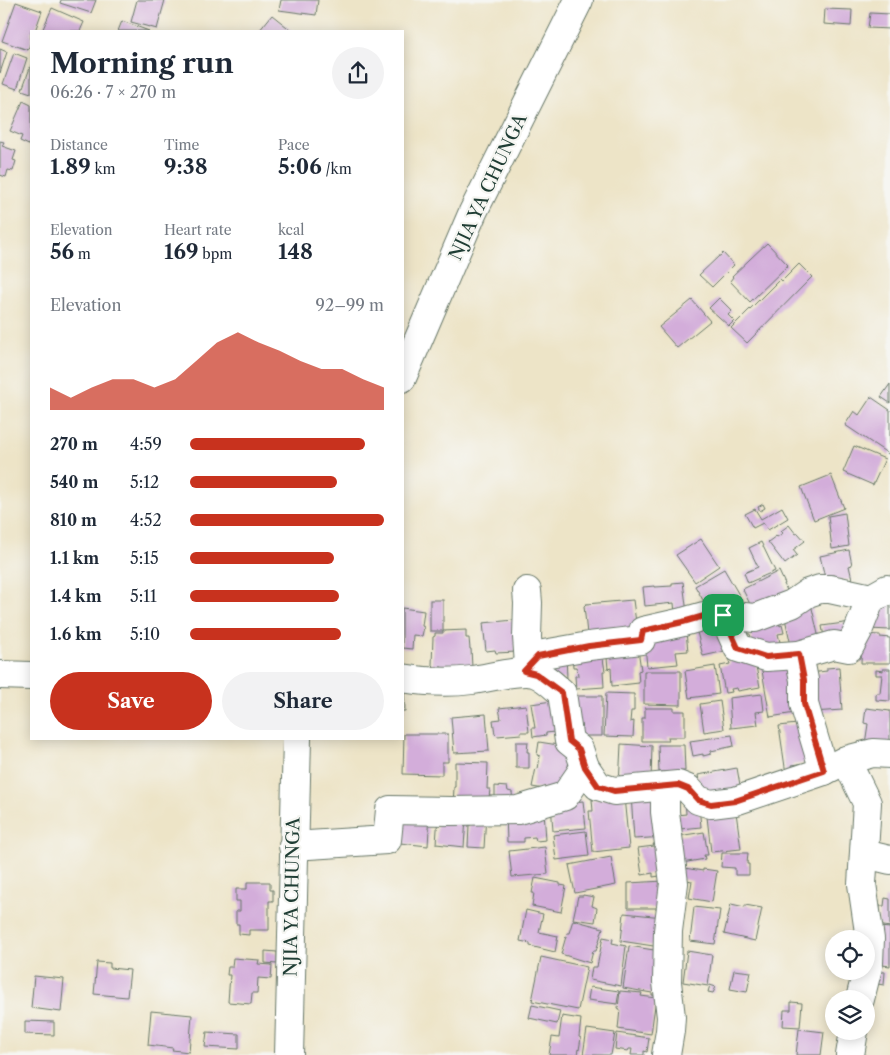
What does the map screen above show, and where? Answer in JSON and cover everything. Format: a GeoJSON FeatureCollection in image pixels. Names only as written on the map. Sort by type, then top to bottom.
{"type":"FeatureCollection","features":[{"type":"Feature","properties":{"kind":"street","name":"NJIA YA CHUNGA"},"geometry":{"type":"LineString","coordinates":[[404,373],[473,212],[579,0]]}},
{"type":"Feature","properties":{"kind":"street"},"geometry":{"type":"LineString","coordinates":[[404,678],[443,682],[472,680],[527,668],[538,656],[589,646],[641,640],[643,631],[704,616],[723,615],[755,618],[792,604],[808,593],[820,589],[884,592]]}},
{"type":"Feature","properties":{"kind":"street"},"geometry":{"type":"LineString","coordinates":[[527,591],[527,668]]}},
{"type":"Feature","properties":{"kind":"street"},"geometry":{"type":"LineString","coordinates":[[723,615],[738,648],[766,657],[799,654],[834,645],[849,648],[884,592]]}},
{"type":"Feature","properties":{"kind":"street"},"geometry":{"type":"LineString","coordinates":[[799,654],[804,680],[804,704],[835,766],[867,803],[877,857],[862,884],[870,939],[869,963],[862,990]]}},
{"type":"Feature","properties":{"kind":"street"},"geometry":{"type":"LineString","coordinates":[[527,668],[562,693],[569,741],[579,749],[585,767],[598,786],[614,791],[678,785],[688,789],[698,800],[711,804],[735,801],[873,753],[890,754]]}},
{"type":"Feature","properties":{"kind":"street"},"geometry":{"type":"LineString","coordinates":[[0,674],[30,676]]}},
{"type":"Feature","properties":{"kind":"street","name":"NJIA YA CHUNGA"},"geometry":{"type":"LineString","coordinates":[[289,1055],[297,740]]}},
{"type":"Feature","properties":{"kind":"street"},"geometry":{"type":"LineString","coordinates":[[293,846],[387,840],[390,810],[518,810],[565,796],[585,767]]}},
{"type":"Feature","properties":{"kind":"street"},"geometry":{"type":"LineString","coordinates":[[665,787],[674,883],[668,931],[667,982],[671,1017],[666,1055]]}},
{"type":"Feature","properties":{"kind":"street"},"geometry":{"type":"LineString","coordinates":[[850,1055],[852,1040]]}},
{"type":"Feature","properties":{"kind":"building"},"geometry":{"type":"Polygon","coordinates":[[[61,0],[96,0],[91,13],[60,3],[61,0]]]}},
{"type":"Feature","properties":{"kind":"building"},"geometry":{"type":"Polygon","coordinates":[[[137,0],[165,0],[157,29],[131,22],[137,0]]]}},
{"type":"Feature","properties":{"kind":"building"},"geometry":{"type":"Polygon","coordinates":[[[281,0],[318,0],[316,15],[279,10],[281,0]]]}},
{"type":"Feature","properties":{"kind":"building"},"geometry":{"type":"Polygon","coordinates":[[[16,2],[42,11],[35,30],[30,30],[28,50],[2,41],[16,2]]]}},
{"type":"Feature","properties":{"kind":"building"},"geometry":{"type":"Polygon","coordinates":[[[52,8],[84,22],[80,30],[42,30],[52,8]]]}},
{"type":"Feature","properties":{"kind":"building"},"geometry":{"type":"Polygon","coordinates":[[[825,9],[852,10],[851,26],[824,24],[825,9]]]}},
{"type":"Feature","properties":{"kind":"building"},"geometry":{"type":"Polygon","coordinates":[[[870,13],[890,14],[890,29],[868,28],[870,13]]]}},
{"type":"Feature","properties":{"kind":"building"},"geometry":{"type":"Polygon","coordinates":[[[272,15],[291,30],[260,30],[272,15]]]}},
{"type":"Feature","properties":{"kind":"building"},"geometry":{"type":"Polygon","coordinates":[[[122,21],[146,30],[118,30],[122,21]]]}},
{"type":"Feature","properties":{"kind":"building"},"geometry":{"type":"Polygon","coordinates":[[[0,49],[7,52],[0,73],[0,49]]]}},
{"type":"Feature","properties":{"kind":"building"},"geometry":{"type":"Polygon","coordinates":[[[14,53],[27,58],[17,89],[3,84],[14,53]]]}},
{"type":"Feature","properties":{"kind":"building"},"geometry":{"type":"Polygon","coordinates":[[[30,68],[30,93],[22,90],[30,68]]]}},
{"type":"Feature","properties":{"kind":"building"},"geometry":{"type":"Polygon","coordinates":[[[23,101],[30,104],[30,146],[20,141],[22,136],[10,131],[23,101]]]}},
{"type":"Feature","properties":{"kind":"building"},"geometry":{"type":"Polygon","coordinates":[[[0,141],[4,142],[2,146],[16,151],[13,160],[16,161],[13,171],[8,170],[6,177],[0,175],[0,141]]]}},
{"type":"Feature","properties":{"kind":"building"},"geometry":{"type":"Polygon","coordinates":[[[767,243],[788,265],[750,302],[730,281],[732,276],[767,243]]]}},
{"type":"Feature","properties":{"kind":"building"},"geometry":{"type":"Polygon","coordinates":[[[723,253],[734,265],[712,287],[699,275],[723,253]]]}},
{"type":"Feature","properties":{"kind":"building"},"geometry":{"type":"Polygon","coordinates":[[[799,264],[812,277],[747,343],[731,328],[780,279],[782,281],[799,264]]]}},
{"type":"Feature","properties":{"kind":"building"},"geometry":{"type":"Polygon","coordinates":[[[719,298],[732,311],[728,315],[734,321],[729,326],[709,308],[719,298]]]}},
{"type":"Feature","properties":{"kind":"building"},"geometry":{"type":"Polygon","coordinates":[[[692,300],[710,321],[677,348],[659,327],[692,300]]]}},
{"type":"Feature","properties":{"kind":"building"},"geometry":{"type":"Polygon","coordinates":[[[890,384],[890,403],[881,397],[890,384]]]}},
{"type":"Feature","properties":{"kind":"building"},"geometry":{"type":"Polygon","coordinates":[[[871,397],[890,410],[890,455],[845,425],[854,411],[859,415],[871,397]]]}},
{"type":"Feature","properties":{"kind":"building"},"geometry":{"type":"Polygon","coordinates":[[[854,446],[885,459],[873,485],[843,472],[854,446]]]}},
{"type":"Feature","properties":{"kind":"building"},"geometry":{"type":"Polygon","coordinates":[[[831,475],[844,508],[814,520],[801,487],[831,475]]]}},
{"type":"Feature","properties":{"kind":"building"},"geometry":{"type":"Polygon","coordinates":[[[763,504],[765,508],[760,511],[758,507],[763,504]]]}},
{"type":"Feature","properties":{"kind":"building"},"geometry":{"type":"Polygon","coordinates":[[[782,507],[788,518],[768,530],[763,523],[753,528],[745,514],[755,509],[761,519],[782,507]]]}},
{"type":"Feature","properties":{"kind":"building"},"geometry":{"type":"Polygon","coordinates":[[[845,513],[849,546],[832,549],[828,516],[845,513]]]}},
{"type":"Feature","properties":{"kind":"building"},"geometry":{"type":"Polygon","coordinates":[[[789,525],[805,541],[793,550],[797,555],[785,564],[768,542],[783,533],[781,531],[789,525]]]}},
{"type":"Feature","properties":{"kind":"building"},"geometry":{"type":"Polygon","coordinates":[[[701,539],[719,566],[695,582],[676,555],[701,539]]]}},
{"type":"Feature","properties":{"kind":"building"},"geometry":{"type":"Polygon","coordinates":[[[761,542],[775,571],[748,583],[744,573],[758,567],[749,548],[761,542]]]}},
{"type":"Feature","properties":{"kind":"building"},"geometry":{"type":"Polygon","coordinates":[[[849,550],[852,565],[849,566],[852,579],[826,582],[820,556],[849,550]]]}},
{"type":"Feature","properties":{"kind":"building"},"geometry":{"type":"Polygon","coordinates":[[[724,569],[742,600],[712,616],[695,586],[724,569]]]}},
{"type":"Feature","properties":{"kind":"building"},"geometry":{"type":"Polygon","coordinates":[[[779,571],[792,601],[755,614],[743,589],[779,571]]]}},
{"type":"Feature","properties":{"kind":"building"},"geometry":{"type":"Polygon","coordinates":[[[683,582],[687,613],[675,614],[674,603],[645,606],[643,587],[672,586],[672,583],[683,582]]]}},
{"type":"Feature","properties":{"kind":"building"},"geometry":{"type":"Polygon","coordinates":[[[890,598],[890,630],[869,629],[871,606],[890,598]]]}},
{"type":"Feature","properties":{"kind":"building"},"geometry":{"type":"Polygon","coordinates":[[[430,600],[443,600],[443,631],[430,631],[430,600]]]}},
{"type":"Feature","properties":{"kind":"building"},"geometry":{"type":"Polygon","coordinates":[[[633,600],[638,638],[588,643],[584,606],[586,604],[633,600]]]}},
{"type":"Feature","properties":{"kind":"building"},"geometry":{"type":"Polygon","coordinates":[[[811,604],[820,643],[792,650],[784,614],[811,604]]]}},
{"type":"Feature","properties":{"kind":"building"},"geometry":{"type":"Polygon","coordinates":[[[404,608],[424,611],[422,636],[413,635],[412,649],[404,648],[404,608]]]}},
{"type":"Feature","properties":{"kind":"building"},"geometry":{"type":"Polygon","coordinates":[[[777,615],[784,633],[778,634],[781,646],[755,653],[745,623],[777,615]]]}},
{"type":"Feature","properties":{"kind":"building"},"geometry":{"type":"Polygon","coordinates":[[[514,620],[516,652],[496,653],[495,650],[486,651],[483,623],[514,620]]]}},
{"type":"Feature","properties":{"kind":"building"},"geometry":{"type":"Polygon","coordinates":[[[722,622],[730,650],[703,656],[696,628],[722,622]]]}},
{"type":"Feature","properties":{"kind":"building"},"geometry":{"type":"Polygon","coordinates":[[[851,622],[853,633],[824,637],[822,626],[851,622]]]}},
{"type":"Feature","properties":{"kind":"building"},"geometry":{"type":"Polygon","coordinates":[[[466,630],[466,638],[469,638],[471,649],[472,667],[442,671],[442,667],[434,667],[432,665],[433,637],[435,633],[466,630]]]}},
{"type":"Feature","properties":{"kind":"building"},"geometry":{"type":"Polygon","coordinates":[[[686,632],[688,651],[676,652],[678,664],[647,667],[644,634],[686,632]]]}},
{"type":"Feature","properties":{"kind":"building"},"geometry":{"type":"Polygon","coordinates":[[[862,634],[880,635],[880,637],[890,638],[890,663],[861,663],[862,634]]]}},
{"type":"Feature","properties":{"kind":"building"},"geometry":{"type":"Polygon","coordinates":[[[606,646],[638,649],[641,670],[638,671],[639,683],[612,686],[611,668],[608,669],[606,646]]]}},
{"type":"Feature","properties":{"kind":"building"},"geometry":{"type":"Polygon","coordinates":[[[601,647],[605,671],[603,671],[604,687],[576,689],[575,676],[578,676],[577,667],[573,667],[572,651],[601,647]]]}},
{"type":"Feature","properties":{"kind":"building"},"geometry":{"type":"Polygon","coordinates":[[[566,654],[567,679],[553,679],[552,655],[566,654]]]}},
{"type":"Feature","properties":{"kind":"building"},"geometry":{"type":"Polygon","coordinates":[[[743,658],[755,661],[760,687],[738,691],[737,688],[731,689],[732,692],[725,693],[720,666],[730,664],[729,661],[743,658]]]}},
{"type":"Feature","properties":{"kind":"building"},"geometry":{"type":"Polygon","coordinates":[[[791,659],[801,712],[770,717],[761,665],[791,659]]]}},
{"type":"Feature","properties":{"kind":"building"},"geometry":{"type":"Polygon","coordinates":[[[715,666],[719,694],[689,698],[685,671],[715,666]]]}},
{"type":"Feature","properties":{"kind":"building"},"geometry":{"type":"Polygon","coordinates":[[[839,667],[842,710],[813,712],[810,673],[839,667]]]}},
{"type":"Feature","properties":{"kind":"building"},"geometry":{"type":"Polygon","coordinates":[[[883,669],[890,669],[890,701],[876,700],[876,693],[880,693],[882,675],[876,675],[876,670],[883,671],[883,669]]]}},
{"type":"Feature","properties":{"kind":"building"},"geometry":{"type":"Polygon","coordinates":[[[644,671],[681,671],[681,705],[644,704],[644,671]]]}},
{"type":"Feature","properties":{"kind":"building"},"geometry":{"type":"Polygon","coordinates":[[[606,693],[634,694],[634,711],[631,711],[630,722],[634,721],[633,737],[604,736],[606,693]]]}},
{"type":"Feature","properties":{"kind":"building"},"geometry":{"type":"Polygon","coordinates":[[[762,694],[764,711],[756,712],[758,725],[731,728],[729,698],[762,694]]]}},
{"type":"Feature","properties":{"kind":"building"},"geometry":{"type":"Polygon","coordinates":[[[574,696],[602,696],[602,736],[573,736],[574,696]]]}},
{"type":"Feature","properties":{"kind":"building"},"geometry":{"type":"Polygon","coordinates":[[[552,701],[562,731],[533,737],[532,728],[535,728],[531,704],[552,701]]]}},
{"type":"Feature","properties":{"kind":"building"},"geometry":{"type":"Polygon","coordinates":[[[720,701],[724,729],[704,732],[700,704],[720,701]]]}},
{"type":"Feature","properties":{"kind":"building"},"geometry":{"type":"Polygon","coordinates":[[[526,705],[529,732],[497,736],[495,734],[493,720],[501,719],[499,708],[526,705]]]}},
{"type":"Feature","properties":{"kind":"building"},"geometry":{"type":"Polygon","coordinates":[[[645,708],[674,708],[674,711],[685,711],[685,737],[668,737],[669,741],[642,741],[642,718],[645,718],[645,708]]]}},
{"type":"Feature","properties":{"kind":"building"},"geometry":{"type":"Polygon","coordinates":[[[866,708],[890,711],[890,750],[865,744],[868,724],[864,723],[866,708]]]}},
{"type":"Feature","properties":{"kind":"building"},"geometry":{"type":"Polygon","coordinates":[[[486,714],[489,751],[454,753],[451,717],[486,714]]]}},
{"type":"Feature","properties":{"kind":"building"},"geometry":{"type":"Polygon","coordinates":[[[806,723],[812,762],[792,765],[794,773],[786,774],[779,726],[806,723]]]}},
{"type":"Feature","properties":{"kind":"building"},"geometry":{"type":"Polygon","coordinates":[[[404,734],[448,734],[448,762],[442,762],[442,775],[403,774],[404,734]]]}},
{"type":"Feature","properties":{"kind":"building"},"geometry":{"type":"Polygon","coordinates":[[[732,735],[734,746],[711,751],[711,754],[703,756],[703,754],[693,756],[690,741],[732,735]]]}},
{"type":"Feature","properties":{"kind":"building"},"geometry":{"type":"Polygon","coordinates":[[[516,742],[528,742],[529,768],[516,768],[516,742]]]}},
{"type":"Feature","properties":{"kind":"building"},"geometry":{"type":"Polygon","coordinates":[[[539,742],[571,747],[562,792],[532,787],[536,768],[538,769],[540,756],[537,755],[539,742]]]}},
{"type":"Feature","properties":{"kind":"building"},"geometry":{"type":"Polygon","coordinates":[[[621,744],[652,746],[651,781],[619,786],[621,744]]]}},
{"type":"Feature","properties":{"kind":"building"},"geometry":{"type":"Polygon","coordinates":[[[658,745],[684,745],[685,771],[659,772],[658,745]]]}},
{"type":"Feature","properties":{"kind":"building"},"geometry":{"type":"Polygon","coordinates":[[[455,762],[488,763],[487,789],[490,789],[488,807],[453,806],[455,762]]]}},
{"type":"Feature","properties":{"kind":"building"},"geometry":{"type":"Polygon","coordinates":[[[737,768],[742,796],[702,799],[698,775],[737,768]]]}},
{"type":"Feature","properties":{"kind":"building"},"geometry":{"type":"Polygon","coordinates":[[[495,786],[507,787],[508,791],[512,792],[513,804],[495,804],[495,786]]]}},
{"type":"Feature","properties":{"kind":"building"},"geometry":{"type":"Polygon","coordinates":[[[661,792],[664,837],[634,839],[631,795],[661,792]]]}},
{"type":"Feature","properties":{"kind":"building"},"geometry":{"type":"Polygon","coordinates":[[[624,797],[629,848],[593,852],[589,811],[593,811],[592,800],[624,797]]]}},
{"type":"Feature","properties":{"kind":"building"},"geometry":{"type":"Polygon","coordinates":[[[685,797],[699,806],[701,827],[669,830],[668,816],[686,814],[685,797]]]}},
{"type":"Feature","properties":{"kind":"building"},"geometry":{"type":"Polygon","coordinates":[[[583,801],[586,828],[553,831],[551,804],[583,801]]]}},
{"type":"Feature","properties":{"kind":"building"},"geometry":{"type":"Polygon","coordinates":[[[735,805],[741,849],[711,852],[706,808],[735,805]]]}},
{"type":"Feature","properties":{"kind":"building"},"geometry":{"type":"Polygon","coordinates":[[[544,811],[546,840],[536,841],[535,837],[524,838],[524,842],[507,842],[506,813],[544,811]]]}},
{"type":"Feature","properties":{"kind":"building"},"geometry":{"type":"Polygon","coordinates":[[[394,813],[429,818],[428,846],[400,843],[400,846],[391,846],[394,813]]]}},
{"type":"Feature","properties":{"kind":"building"},"geometry":{"type":"Polygon","coordinates":[[[472,813],[486,814],[484,848],[468,847],[469,825],[471,825],[472,813]]]}},
{"type":"Feature","properties":{"kind":"building"},"geometry":{"type":"Polygon","coordinates":[[[438,815],[466,818],[464,847],[436,844],[438,815]]]}},
{"type":"Feature","properties":{"kind":"building"},"geometry":{"type":"Polygon","coordinates":[[[586,831],[589,856],[556,860],[553,835],[586,831]]]}},
{"type":"Feature","properties":{"kind":"building"},"geometry":{"type":"Polygon","coordinates":[[[704,832],[708,855],[704,855],[705,859],[676,864],[672,837],[704,832]]]}},
{"type":"Feature","properties":{"kind":"building"},"geometry":{"type":"Polygon","coordinates":[[[667,842],[672,874],[653,877],[653,873],[642,875],[638,848],[667,842]]]}},
{"type":"Feature","properties":{"kind":"building"},"geometry":{"type":"Polygon","coordinates":[[[545,847],[548,874],[512,877],[509,851],[545,847]]]}},
{"type":"Feature","properties":{"kind":"building"},"geometry":{"type":"Polygon","coordinates":[[[722,853],[748,853],[749,875],[735,875],[735,868],[721,867],[722,853]]]}},
{"type":"Feature","properties":{"kind":"building"},"geometry":{"type":"Polygon","coordinates":[[[611,857],[616,885],[575,893],[569,865],[611,857]]]}},
{"type":"Feature","properties":{"kind":"building"},"geometry":{"type":"Polygon","coordinates":[[[678,867],[717,871],[712,902],[689,898],[692,881],[676,878],[678,867]]]}},
{"type":"Feature","properties":{"kind":"building"},"geometry":{"type":"Polygon","coordinates":[[[535,878],[566,886],[561,912],[532,906],[535,878]]]}},
{"type":"Feature","properties":{"kind":"building"},"geometry":{"type":"Polygon","coordinates":[[[664,881],[663,908],[628,908],[628,883],[664,881]]]}},
{"type":"Feature","properties":{"kind":"building"},"geometry":{"type":"Polygon","coordinates":[[[247,882],[270,882],[270,890],[273,890],[273,901],[269,901],[269,930],[249,930],[249,935],[239,934],[239,924],[236,924],[236,911],[240,911],[240,901],[236,901],[236,889],[247,889],[247,882]]]}},
{"type":"Feature","properties":{"kind":"building"},"geometry":{"type":"Polygon","coordinates":[[[578,896],[594,897],[592,906],[597,908],[595,922],[573,919],[578,896]]]}},
{"type":"Feature","properties":{"kind":"building"},"geometry":{"type":"Polygon","coordinates":[[[885,898],[890,899],[890,927],[878,925],[880,906],[884,906],[885,898]]]}},
{"type":"Feature","properties":{"kind":"building"},"geometry":{"type":"Polygon","coordinates":[[[731,904],[762,908],[755,941],[724,934],[731,904]]]}},
{"type":"Feature","properties":{"kind":"building"},"geometry":{"type":"Polygon","coordinates":[[[694,907],[720,910],[715,944],[690,941],[694,907]]]}},
{"type":"Feature","properties":{"kind":"building"},"geometry":{"type":"Polygon","coordinates":[[[526,910],[543,914],[539,932],[558,936],[555,952],[530,946],[530,943],[520,941],[526,910]]]}},
{"type":"Feature","properties":{"kind":"building"},"geometry":{"type":"Polygon","coordinates":[[[624,913],[663,917],[660,947],[621,941],[624,913]]]}},
{"type":"Feature","properties":{"kind":"building"},"geometry":{"type":"Polygon","coordinates":[[[573,920],[603,928],[590,963],[561,954],[573,920]]]}},
{"type":"Feature","properties":{"kind":"building"},"geometry":{"type":"Polygon","coordinates":[[[879,927],[890,928],[890,966],[875,964],[879,927]]]}},
{"type":"Feature","properties":{"kind":"building"},"geometry":{"type":"Polygon","coordinates":[[[603,937],[613,939],[612,943],[626,946],[621,986],[590,980],[592,967],[597,967],[603,937]]]}},
{"type":"Feature","properties":{"kind":"building"},"geometry":{"type":"Polygon","coordinates":[[[629,946],[660,951],[657,996],[652,995],[652,993],[623,988],[629,946]]]}},
{"type":"Feature","properties":{"kind":"building"},"geometry":{"type":"Polygon","coordinates":[[[265,951],[277,952],[277,964],[265,963],[265,951]]]}},
{"type":"Feature","properties":{"kind":"building"},"geometry":{"type":"Polygon","coordinates":[[[687,951],[712,955],[708,986],[683,982],[687,951]]]}},
{"type":"Feature","properties":{"kind":"building"},"geometry":{"type":"Polygon","coordinates":[[[541,957],[587,967],[578,1010],[532,1001],[541,957]]]}},
{"type":"Feature","properties":{"kind":"building"},"geometry":{"type":"Polygon","coordinates":[[[233,958],[259,960],[258,964],[272,965],[271,979],[258,978],[257,993],[252,993],[251,1004],[228,1002],[230,975],[227,975],[228,967],[232,967],[233,958]]]}},
{"type":"Feature","properties":{"kind":"building"},"geometry":{"type":"Polygon","coordinates":[[[97,962],[110,963],[110,968],[130,970],[127,997],[94,994],[97,962]]]}},
{"type":"Feature","properties":{"kind":"building"},"geometry":{"type":"Polygon","coordinates":[[[734,970],[751,972],[747,992],[730,989],[734,970]]]}},
{"type":"Feature","properties":{"kind":"building"},"geometry":{"type":"Polygon","coordinates":[[[875,971],[885,972],[884,985],[871,983],[871,980],[875,980],[875,971]]]}},
{"type":"Feature","properties":{"kind":"building"},"geometry":{"type":"Polygon","coordinates":[[[34,976],[64,979],[61,1012],[31,1008],[34,976]]]}},
{"type":"Feature","properties":{"kind":"building"},"geometry":{"type":"Polygon","coordinates":[[[710,985],[716,987],[713,993],[708,992],[710,985]]]}},
{"type":"Feature","properties":{"kind":"building"},"geometry":{"type":"Polygon","coordinates":[[[590,987],[619,991],[617,1004],[588,1000],[590,987]]]}},
{"type":"Feature","properties":{"kind":"building"},"geometry":{"type":"Polygon","coordinates":[[[620,991],[642,993],[641,996],[656,998],[651,1034],[618,1029],[620,991]]]}},
{"type":"Feature","properties":{"kind":"building"},"geometry":{"type":"Polygon","coordinates":[[[791,1002],[802,1003],[800,1027],[783,1026],[784,1010],[791,1010],[791,1002]]]}},
{"type":"Feature","properties":{"kind":"building"},"geometry":{"type":"Polygon","coordinates":[[[532,1005],[560,1011],[557,1024],[529,1018],[532,1005]]]}},
{"type":"Feature","properties":{"kind":"building"},"geometry":{"type":"Polygon","coordinates":[[[151,1011],[192,1015],[189,1052],[148,1045],[151,1011]]]}},
{"type":"Feature","properties":{"kind":"building"},"geometry":{"type":"Polygon","coordinates":[[[562,1016],[581,1019],[579,1037],[581,1038],[577,1055],[549,1055],[552,1037],[559,1038],[562,1016]]]}},
{"type":"Feature","properties":{"kind":"building"},"geometry":{"type":"Polygon","coordinates":[[[25,1021],[54,1022],[54,1035],[25,1034],[25,1021]]]}},
{"type":"Feature","properties":{"kind":"building"},"geometry":{"type":"Polygon","coordinates":[[[587,1029],[615,1033],[611,1055],[583,1055],[587,1029]]]}},
{"type":"Feature","properties":{"kind":"building"},"geometry":{"type":"Polygon","coordinates":[[[799,1029],[824,1032],[821,1055],[796,1055],[799,1029]]]}},
{"type":"Feature","properties":{"kind":"building"},"geometry":{"type":"Polygon","coordinates":[[[207,1032],[239,1034],[239,1049],[205,1047],[207,1032]]]}},
{"type":"Feature","properties":{"kind":"building"},"geometry":{"type":"Polygon","coordinates":[[[617,1033],[649,1038],[647,1052],[644,1051],[644,1055],[631,1055],[632,1049],[628,1051],[615,1049],[617,1033]]]}},
{"type":"Feature","properties":{"kind":"route"},"geometry":{"type":"LineString","coordinates":[[723,615],[738,648],[766,657],[799,654],[804,680],[804,704],[824,771],[735,801],[711,804],[698,800],[688,789],[678,785],[614,791],[598,786],[585,767],[579,749],[569,741],[562,693],[545,679],[524,671],[538,656],[589,646],[641,640],[643,631],[704,616],[723,615]]}}]}
